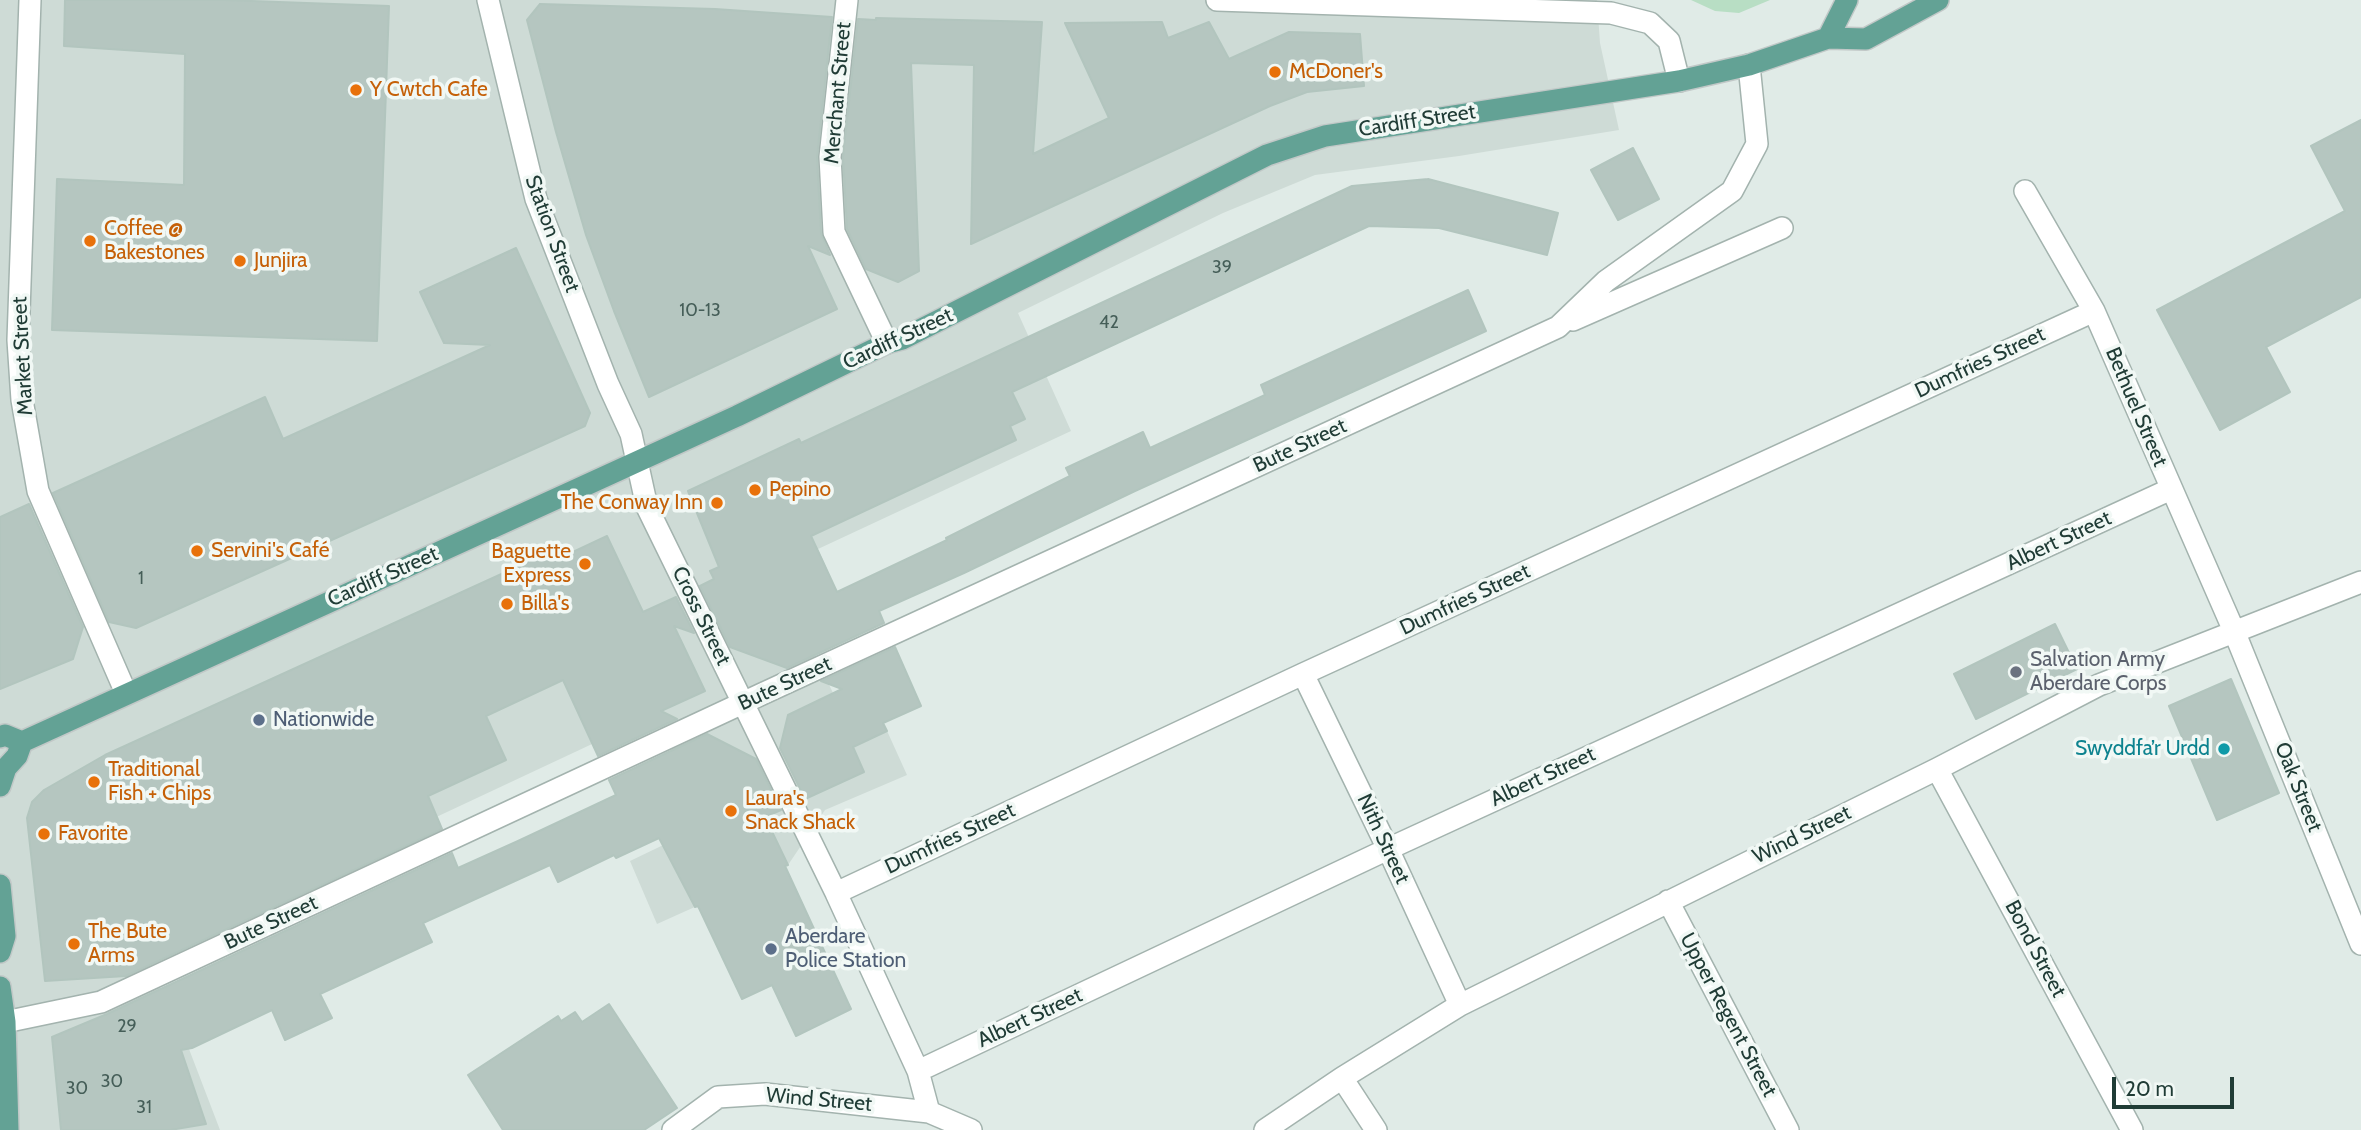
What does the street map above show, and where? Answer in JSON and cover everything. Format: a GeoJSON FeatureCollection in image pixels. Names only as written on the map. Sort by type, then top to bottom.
{"type":"FeatureCollection","features":[{"type":"Feature","properties":{"kind":"main road"},"geometry":{"type":"LineString","coordinates":[[1829,38],[1847,0]]}},
{"type":"Feature","properties":{"kind":"main road","name":"Cardiff Street"},"geometry":{"type":"LineString","coordinates":[[22,742],[126,692],[637,462],[887,343],[902,339],[1267,155],[1339,134],[1679,81],[1749,65],[1829,38],[1866,38],[1938,0]]}},
{"type":"Feature","properties":{"kind":"main road"},"geometry":{"type":"LineString","coordinates":[[0,737],[5,735],[22,742],[16,756],[6,768],[0,786]]}},
{"type":"Feature","properties":{"kind":"main road"},"geometry":{"type":"LineString","coordinates":[[0,885],[5,936],[0,952]]}},
{"type":"Feature","properties":{"kind":"main road"},"geometry":{"type":"LineString","coordinates":[[0,986],[5,1022],[8,1130]]}},
{"type":"Feature","properties":{"kind":"street","name":"Market Street"},"geometry":{"type":"LineString","coordinates":[[30,0],[9,340],[38,491],[126,692]]}},
{"type":"Feature","properties":{"kind":"street","name":"Station Street"},"geometry":{"type":"LineString","coordinates":[[488,0],[536,199],[608,384],[631,434],[637,462]]}},
{"type":"Feature","properties":{"kind":"street","name":"Merchant Street"},"geometry":{"type":"LineString","coordinates":[[847,0],[830,156],[834,232],[887,343]]}},
{"type":"Feature","properties":{"kind":"street"},"geometry":{"type":"LineString","coordinates":[[1217,0],[1611,13],[1650,23],[1669,41],[1679,81]]}},
{"type":"Feature","properties":{"kind":"street","name":"Bute Street"},"geometry":{"type":"LineString","coordinates":[[1558,327],[1606,281],[1732,191],[1757,144],[1749,65]]}},
{"type":"Feature","properties":{"kind":"street","name":"Bethuel Street"},"geometry":{"type":"LineString","coordinates":[[2025,191],[2094,311],[2234,631]]}},
{"type":"Feature","properties":{"kind":"street","name":"Bute Street"},"geometry":{"type":"LineString","coordinates":[[5,1022],[101,1002],[1558,327],[1782,228]]}},
{"type":"Feature","properties":{"kind":"street","name":"Dumfries Street"},"geometry":{"type":"LineString","coordinates":[[836,893],[1303,674],[2094,311]]}},
{"type":"Feature","properties":{"kind":"street","name":"Cross Street"},"geometry":{"type":"LineString","coordinates":[[637,462],[647,507],[836,893],[918,1071],[929,1112]]}},
{"type":"Feature","properties":{"kind":"street","name":"Albert Street"},"geometry":{"type":"LineString","coordinates":[[918,1071],[1388,849],[2171,489]]}},
{"type":"Feature","properties":{"kind":"street","name":"Wind Street"},"geometry":{"type":"LineString","coordinates":[[1265,1130],[1342,1078],[1460,1005],[1937,769],[2099,685],[2361,582]]}},
{"type":"Feature","properties":{"kind":"street","name":"Oak Street"},"geometry":{"type":"LineString","coordinates":[[2234,631],[2361,944]]}},
{"type":"Feature","properties":{"kind":"street","name":"Nith Street"},"geometry":{"type":"LineString","coordinates":[[1303,674],[1460,1005]]}},
{"type":"Feature","properties":{"kind":"street","name":"Bond Street"},"geometry":{"type":"LineString","coordinates":[[1937,769],[2132,1130]]}},
{"type":"Feature","properties":{"kind":"street","name":"Upper Regent Street"},"geometry":{"type":"LineString","coordinates":[[1668,901],[1788,1130]]}},
{"type":"Feature","properties":{"kind":"street"},"geometry":{"type":"LineString","coordinates":[[1342,1078],[1376,1130]]}},
{"type":"Feature","properties":{"kind":"street","name":"Wind Street"},"geometry":{"type":"LineString","coordinates":[[675,1129],[719,1097],[765,1094],[929,1112],[971,1130]]}},
{"type":"Feature","properties":{"kind":"shaded area"},"geometry":{"type":"Polygon","coordinates":[[[0,0],[1597,0],[1600,43],[1619,130],[1459,156],[1315,175],[1223,213],[1018,313],[1071,431],[818,549],[828,571],[810,580],[794,611],[833,693],[864,680],[907,775],[825,810],[788,865],[657,924],[630,861],[707,824],[654,715],[144,954],[189,1049],[220,1130],[0,1130],[0,0]]]}},
{"type":"Feature","properties":{"kind":"green space"},"geometry":{"type":"Polygon","coordinates":[[[1691,0],[1770,0],[1739,13],[1715,11],[1691,0]]]}},
{"type":"Feature","properties":{"kind":"building"},"geometry":{"type":"Polygon","coordinates":[[[65,0],[224,0],[389,6],[377,341],[52,330],[57,179],[184,185],[185,54],[64,46],[65,0]]]}},
{"type":"Feature","properties":{"kind":"building"},"geometry":{"type":"Polygon","coordinates":[[[540,4],[715,9],[832,17],[817,157],[821,233],[830,255],[808,246],[837,309],[649,397],[586,235],[556,132],[527,20],[540,4]]]}},
{"type":"Feature","properties":{"kind":"building"},"geometry":{"type":"Polygon","coordinates":[[[858,19],[1042,22],[1033,154],[1109,118],[1065,23],[1162,22],[1168,38],[1209,22],[1229,59],[1289,32],[1360,34],[1364,86],[1307,92],[1270,106],[971,244],[974,65],[911,63],[919,271],[898,282],[866,269],[847,229],[843,157],[858,19]]]}},
{"type":"Feature","properties":{"kind":"building"},"geometry":{"type":"Polygon","coordinates":[[[2361,120],[2361,297],[2266,347],[2290,392],[2220,430],[2157,310],[2345,211],[2311,146],[2361,120]]]}},
{"type":"Feature","properties":{"kind":"building"},"geometry":{"type":"Polygon","coordinates":[[[1633,148],[1659,199],[1618,220],[1591,170],[1633,148]]]}},
{"type":"Feature","properties":{"kind":"building"},"geometry":{"type":"Polygon","coordinates":[[[1428,179],[1558,213],[1547,255],[1439,228],[1369,226],[1012,392],[1025,419],[1010,426],[1016,440],[811,536],[837,592],[947,540],[946,538],[1070,476],[1066,468],[1143,432],[1150,448],[1265,395],[1261,385],[1468,290],[1486,331],[879,611],[884,623],[787,668],[730,647],[700,586],[714,579],[710,571],[719,567],[688,491],[799,439],[801,443],[1352,186],[1428,179]]]}},
{"type":"Feature","properties":{"kind":"building"},"geometry":{"type":"Polygon","coordinates":[[[516,248],[590,413],[585,426],[136,628],[109,622],[53,493],[265,397],[283,439],[490,345],[444,343],[420,292],[516,248]]]}},
{"type":"Feature","properties":{"kind":"building"},"geometry":{"type":"Polygon","coordinates":[[[29,504],[83,627],[73,659],[0,689],[0,517],[29,504]]]}},
{"type":"Feature","properties":{"kind":"building"},"geometry":{"type":"Polygon","coordinates":[[[607,536],[643,612],[676,597],[694,633],[674,626],[705,691],[661,711],[677,719],[598,756],[563,680],[486,716],[506,760],[428,796],[442,829],[126,976],[45,981],[27,818],[32,802],[44,790],[105,755],[554,550],[558,559],[607,536]]]}},
{"type":"Feature","properties":{"kind":"building","name":"Salvation Army Aberdare Corps"},"geometry":{"type":"Polygon","coordinates":[[[2055,624],[2077,669],[1976,719],[1954,674],[2055,624]]]}},
{"type":"Feature","properties":{"kind":"building"},"geometry":{"type":"Polygon","coordinates":[[[895,647],[921,706],[883,723],[887,731],[853,747],[864,772],[805,799],[780,748],[788,715],[842,689],[821,681],[895,647]]]}},
{"type":"Feature","properties":{"kind":"building","name":"Swyddfa’r Urdd"},"geometry":{"type":"Polygon","coordinates":[[[2231,679],[2279,793],[2217,820],[2169,706],[2231,679]]]}},
{"type":"Feature","properties":{"kind":"building"},"geometry":{"type":"Polygon","coordinates":[[[707,734],[756,759],[781,810],[765,817],[851,1009],[796,1036],[772,985],[742,999],[698,906],[695,907],[659,838],[616,858],[614,855],[558,882],[550,865],[423,923],[432,942],[320,994],[332,1018],[285,1040],[272,1010],[192,1048],[181,1050],[206,1124],[170,1130],[61,1130],[52,1037],[452,853],[458,868],[518,841],[616,795],[609,780],[707,734]]]}},
{"type":"Feature","properties":{"kind":"building"},"geometry":{"type":"Polygon","coordinates":[[[609,1004],[677,1108],[644,1130],[503,1130],[468,1075],[558,1016],[561,1021],[575,1012],[582,1022],[609,1004]]]}},
{"type":"Feature","properties":{"kind":"place","name":"McDoner's"},"geometry":{"type":"Point","coordinates":[1275,72]}},
{"type":"Feature","properties":{"kind":"place","name":"Y Cwtch Cafe"},"geometry":{"type":"Point","coordinates":[356,90]}},
{"type":"Feature","properties":{"kind":"place","name":"Coffee @ Bakestones"},"geometry":{"type":"Point","coordinates":[90,241]}},
{"type":"Feature","properties":{"kind":"place","name":"Junjira"},"geometry":{"type":"Point","coordinates":[240,261]}},
{"type":"Feature","properties":{"kind":"place","name":"Pepino"},"geometry":{"type":"Point","coordinates":[755,490]}},
{"type":"Feature","properties":{"kind":"place","name":"The Conway Inn"},"geometry":{"type":"Point","coordinates":[717,503]}},
{"type":"Feature","properties":{"kind":"place","name":"Servini's Café"},"geometry":{"type":"Point","coordinates":[197,551]}},
{"type":"Feature","properties":{"kind":"place","name":"Baguette Express"},"geometry":{"type":"Point","coordinates":[585,564]}},
{"type":"Feature","properties":{"kind":"place","name":"Billa's"},"geometry":{"type":"Point","coordinates":[507,604]}},
{"type":"Feature","properties":{"kind":"place","name":"Salvation Army Aberdare Corps"},"geometry":{"type":"Point","coordinates":[2016,672]}},
{"type":"Feature","properties":{"kind":"place","name":"Nationwide"},"geometry":{"type":"Point","coordinates":[259,720]}},
{"type":"Feature","properties":{"kind":"place","name":"Swyddfa’r Urdd"},"geometry":{"type":"Point","coordinates":[2224,749]}},
{"type":"Feature","properties":{"kind":"place","name":"Traditional Fish + Chips"},"geometry":{"type":"Point","coordinates":[94,782]}},
{"type":"Feature","properties":{"kind":"place","name":"Laura's Snack Shack"},"geometry":{"type":"Point","coordinates":[731,811]}},
{"type":"Feature","properties":{"kind":"place","name":"Favorite"},"geometry":{"type":"Point","coordinates":[44,834]}},
{"type":"Feature","properties":{"kind":"place","name":"The Bute Arms"},"geometry":{"type":"Point","coordinates":[74,944]}},
{"type":"Feature","properties":{"kind":"place","name":"Aberdare Police Station"},"geometry":{"type":"Point","coordinates":[771,949]}}]}
